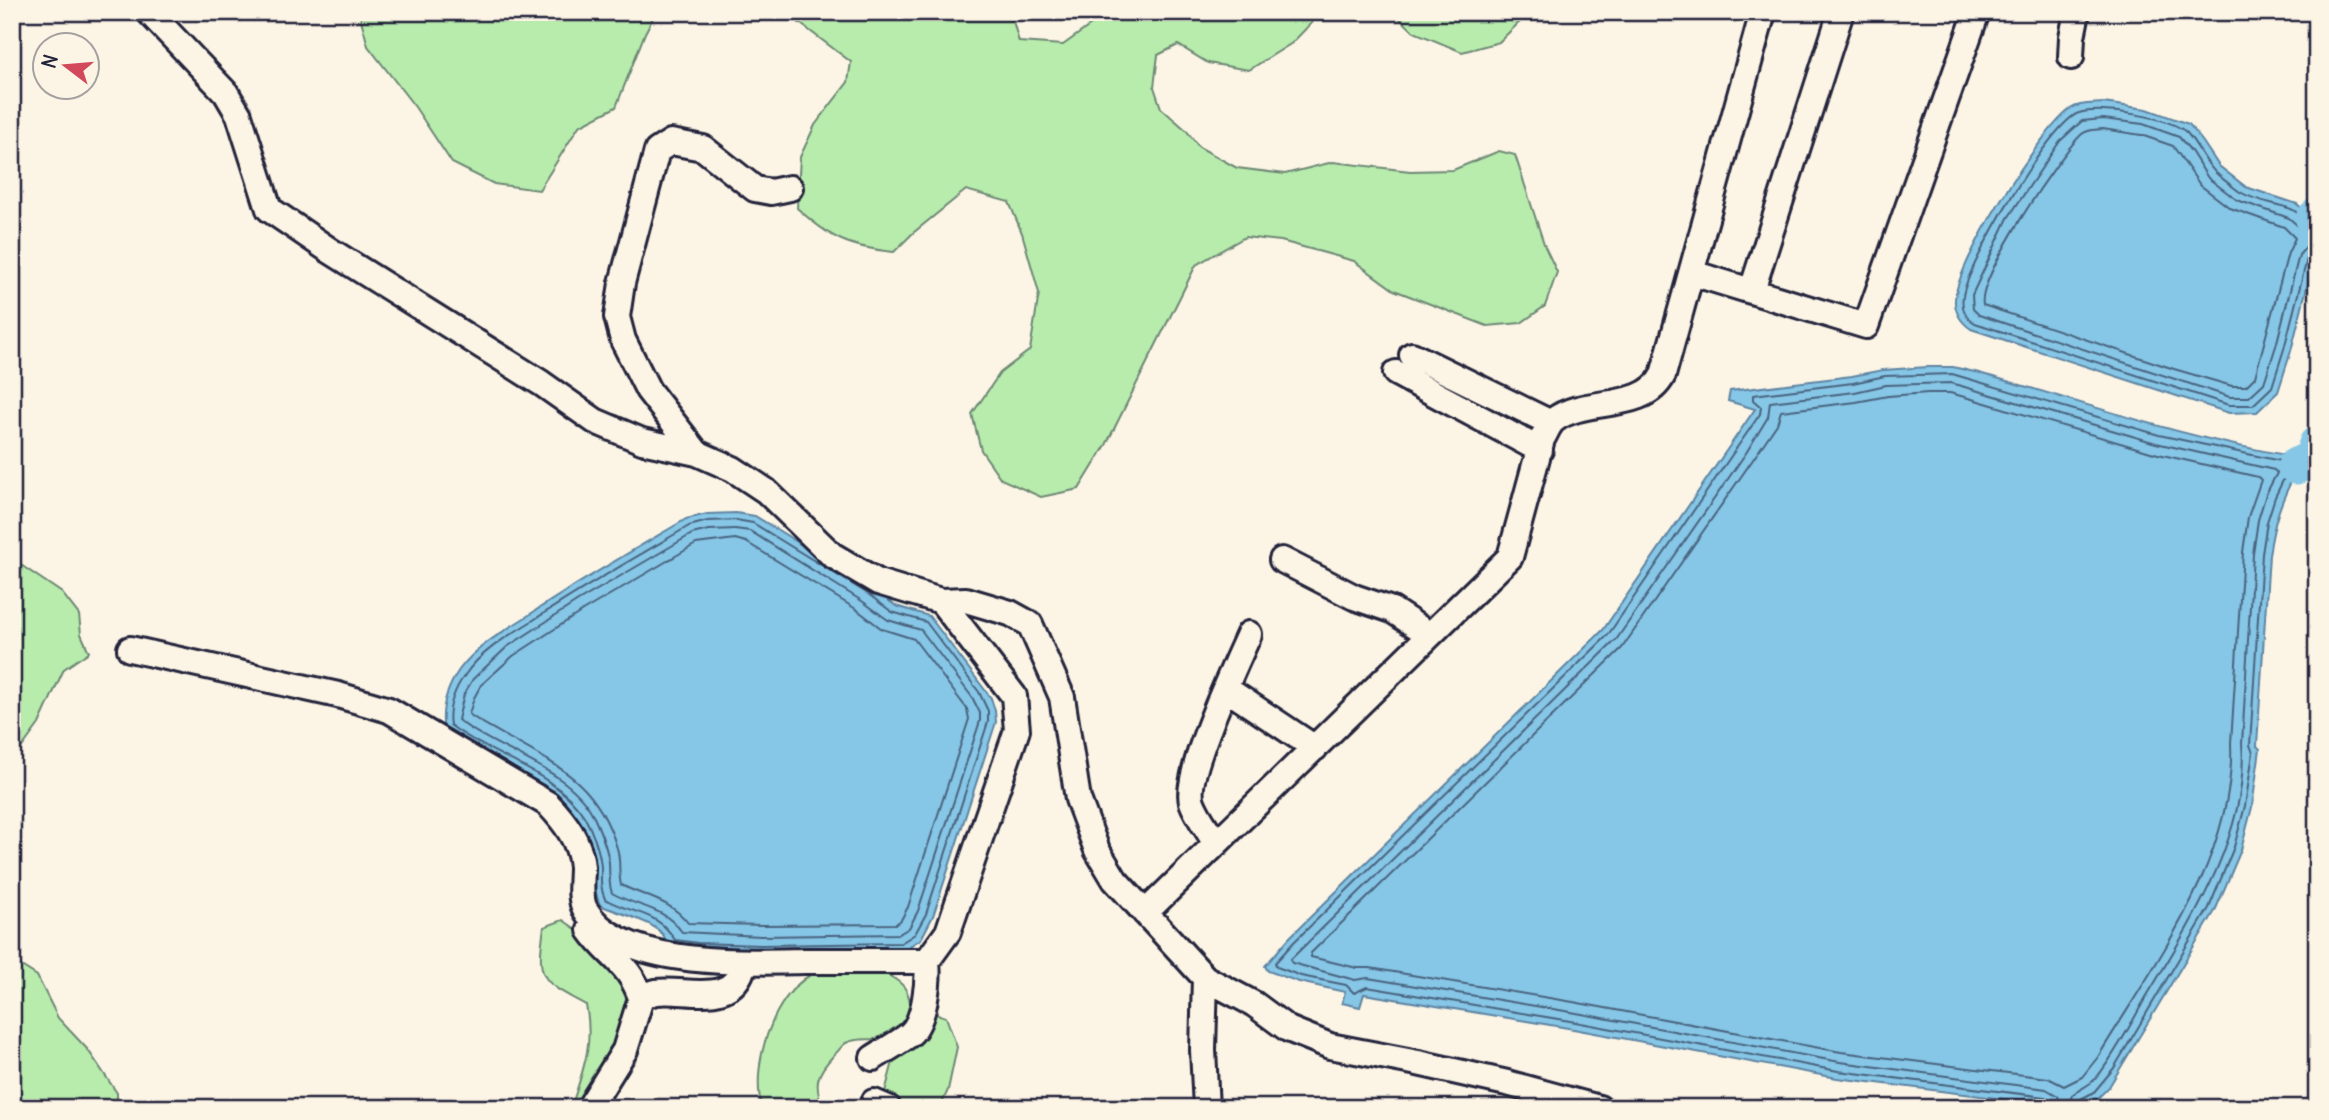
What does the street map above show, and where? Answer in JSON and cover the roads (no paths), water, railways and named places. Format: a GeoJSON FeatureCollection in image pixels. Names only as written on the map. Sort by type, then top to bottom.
{"type":"FeatureCollection","features":[{"type":"Feature","properties":{"kind":"street"},"geometry":{"type":"LineString","coordinates":[[149,12],[226,93],[239,115],[269,209],[329,250],[541,383],[595,421],[642,441],[697,453],[733,469],[766,491],[832,555],[878,582],[941,601],[966,600],[1010,613],[1030,624],[1062,697],[1078,799],[1097,850],[1115,880],[1205,978],[1254,1004],[1288,1029],[1329,1046],[1418,1062],[1599,1108]]}},
{"type":"Feature","properties":{"kind":"street"},"geometry":{"type":"LineString","coordinates":[[1145,913],[1510,557],[1542,439],[1551,422],[1564,414],[1645,394],[1657,387],[1663,375],[1692,273],[1763,12]]}},
{"type":"Feature","properties":{"kind":"street"},"geometry":{"type":"LineString","coordinates":[[1752,290],[1841,12]]}},
{"type":"Feature","properties":{"kind":"street"},"geometry":{"type":"LineString","coordinates":[[1692,273],[1866,326],[1977,12]]}},
{"type":"Feature","properties":{"kind":"street"},"geometry":{"type":"LineString","coordinates":[[2071,57],[2077,12]]}},
{"type":"Feature","properties":{"kind":"street"},"geometry":{"type":"LineString","coordinates":[[697,453],[648,390],[623,340],[617,317],[622,283],[657,151],[671,142],[704,148],[755,189],[771,192],[790,188]]}},
{"type":"Feature","properties":{"kind":"street"},"geometry":{"type":"LineString","coordinates":[[1412,355],[1551,422]]}},
{"type":"Feature","properties":{"kind":"street"},"geometry":{"type":"LineString","coordinates":[[1396,373],[1540,450]]}},
{"type":"Feature","properties":{"kind":"street"},"geometry":{"type":"LineString","coordinates":[[1282,560],[1354,597],[1392,610],[1430,635]]}},
{"type":"Feature","properties":{"kind":"street"},"geometry":{"type":"LineString","coordinates":[[873,1058],[912,1032],[920,1016],[928,985],[927,961],[948,932],[1017,730],[1014,696],[941,601]]}},
{"type":"Feature","properties":{"kind":"street"},"geometry":{"type":"LineString","coordinates":[[1216,844],[1191,800],[1192,778],[1225,688],[1249,634]]}},
{"type":"Feature","properties":{"kind":"street"},"geometry":{"type":"LineString","coordinates":[[130,649],[338,695],[389,710],[548,804],[563,820],[575,839],[582,863],[588,928],[629,971],[641,998],[625,1050],[589,1108]]}},
{"type":"Feature","properties":{"kind":"street"},"geometry":{"type":"LineString","coordinates":[[1225,688],[1315,748]]}},
{"type":"Feature","properties":{"kind":"street"},"geometry":{"type":"LineString","coordinates":[[585,908],[608,931],[625,942],[649,951],[686,959],[744,963],[927,961]]}},
{"type":"Feature","properties":{"kind":"street"},"geometry":{"type":"LineString","coordinates":[[641,998],[654,992],[706,994],[724,990],[741,976],[744,963]]}},
{"type":"Feature","properties":{"kind":"street"},"geometry":{"type":"LineString","coordinates":[[1205,978],[1203,1050],[1206,1108]]}},
{"type":"Feature","properties":{"kind":"water"},"geometry":{"type":"Polygon","coordinates":[[[2103,103],[2147,109],[2189,124],[2219,166],[2246,187],[2297,204],[2314,219],[2317,247],[2291,351],[2278,392],[2257,412],[2229,413],[1971,329],[1958,314],[1955,303],[1958,285],[1968,260],[2001,199],[2021,169],[2058,120],[2072,108],[2083,104],[2103,103]]]}},
{"type":"Feature","properties":{"kind":"water"},"geometry":{"type":"Polygon","coordinates":[[[1953,367],[1979,373],[2173,430],[2292,456],[2297,470],[2279,511],[2269,555],[2257,746],[2260,749],[2252,807],[2241,850],[2215,911],[2109,1087],[2098,1098],[2076,1107],[2059,1106],[1837,1078],[1568,1028],[1364,994],[1360,1007],[1342,1003],[1345,992],[1299,982],[1268,971],[1265,966],[1289,938],[1603,630],[1755,409],[1728,401],[1730,391],[1883,370],[1953,367]]]}},
{"type":"Feature","properties":{"kind":"water"},"geometry":{"type":"Polygon","coordinates":[[[736,513],[755,516],[872,588],[896,606],[929,616],[991,698],[996,722],[933,916],[921,939],[903,950],[761,952],[666,946],[665,938],[651,925],[600,905],[586,838],[564,805],[444,731],[444,707],[451,684],[473,654],[490,640],[686,519],[707,514],[736,513]]]}},
{"type":"Feature","properties":{"kind":"waterway"},"geometry":{"type":"LineString","coordinates":[[2314,219],[2317,216]]}},
{"type":"Feature","properties":{"kind":"waterway"},"geometry":{"type":"LineString","coordinates":[[2296,466],[2312,459],[2317,444]]}}]}
